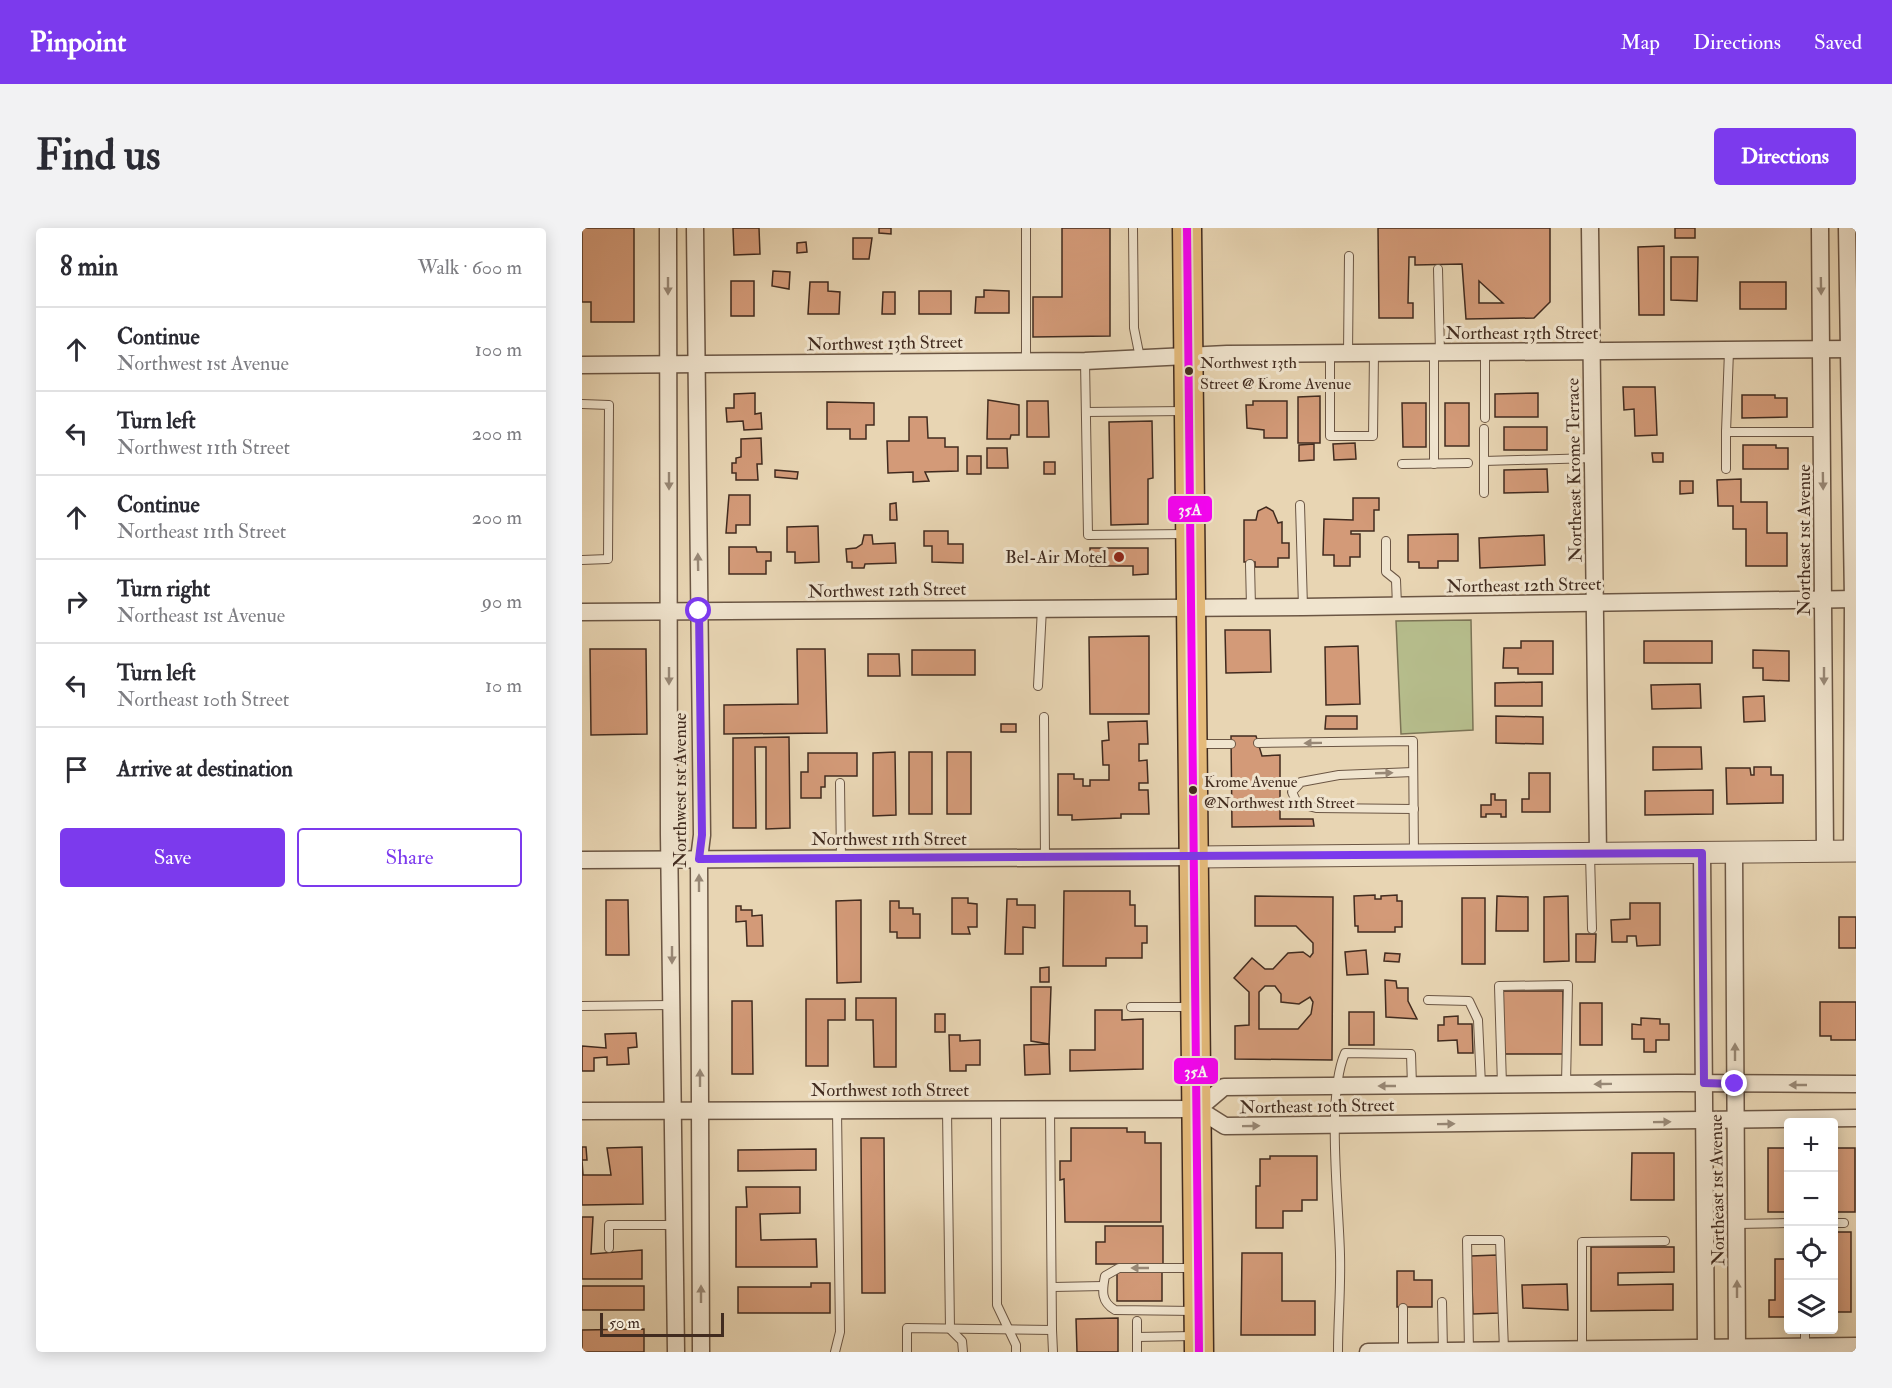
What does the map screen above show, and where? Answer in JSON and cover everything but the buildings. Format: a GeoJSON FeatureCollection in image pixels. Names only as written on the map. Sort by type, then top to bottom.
{"type":"FeatureCollection","features":[{"type":"Feature","properties":{"kind":"highway"},"geometry":{"type":"LineString","coordinates":[[1187,228],[1196,857],[1198,1333]]}},
{"type":"Feature","properties":{"kind":"street","name":"Northwest 1st Avenue"},"geometry":{"type":"LineString","coordinates":[[668,228],[676,1352]]}},
{"type":"Feature","properties":{"kind":"street","name":"Northwest 1st Avenue"},"geometry":{"type":"LineString","coordinates":[[695,228],[702,835],[699,859],[701,1352]]}},
{"type":"Feature","properties":{"kind":"street","name":"Northeast Krome Terrace"},"geometry":{"type":"LineString","coordinates":[[1590,228],[1594,458],[1594,855]]}},
{"type":"Feature","properties":{"kind":"street","name":"Northeast 1st Avenue"},"geometry":{"type":"LineString","coordinates":[[1820,228],[1825,852]]}},
{"type":"Feature","properties":{"kind":"street"},"geometry":{"type":"LineString","coordinates":[[1196,857],[1854,851],[1852,350],[1847,228]]}},
{"type":"Feature","properties":{"kind":"street","name":"Northeast 13th Street"},"geometry":{"type":"LineString","coordinates":[[1189,356],[1852,350]]}},
{"type":"Feature","properties":{"kind":"street","name":"Northwest 13th Street"},"geometry":{"type":"LineString","coordinates":[[582,365],[1085,361],[1189,356]]}},
{"type":"Feature","properties":{"kind":"street","name":"Northeast 12th Street"},"geometry":{"type":"LineString","coordinates":[[1192,607],[1854,599]]}},
{"type":"Feature","properties":{"kind":"street","name":"Northwest 12th Street"},"geometry":{"type":"LineString","coordinates":[[582,612],[1192,607]]}},
{"type":"Feature","properties":{"kind":"street","name":"Northeast 1st Avenue"},"geometry":{"type":"LineString","coordinates":[[1734,852],[1737,1348]]}},
{"type":"Feature","properties":{"kind":"street","name":"Northeast 1st Avenue"},"geometry":{"type":"LineString","coordinates":[[1696,1349],[1704,1121],[1702,853]]}},
{"type":"Feature","properties":{"kind":"street","name":"Northwest 11th Street"},"geometry":{"type":"LineString","coordinates":[[582,860],[1196,857]]}},
{"type":"Feature","properties":{"kind":"street","name":"Northeast 10th Street"},"geometry":{"type":"LineString","coordinates":[[1856,1084],[1224,1087],[1198,1109],[1225,1126],[1856,1118]]}},
{"type":"Feature","properties":{"kind":"street","name":"Northwest 10th Street"},"geometry":{"type":"LineString","coordinates":[[582,1111],[1198,1109]]}},
{"type":"Feature","properties":{"kind":"street"},"geometry":{"type":"LineString","coordinates":[[1368,1352],[1851,1348]]}},
{"type":"Feature","properties":{"kind":"lane"},"geometry":{"type":"LineString","coordinates":[[1026,228],[1026,361]]}},
{"type":"Feature","properties":{"kind":"lane"},"geometry":{"type":"LineString","coordinates":[[1133,228],[1134,328],[1140,358]]}},
{"type":"Feature","properties":{"kind":"lane"},"geometry":{"type":"LineString","coordinates":[[1348,353],[1349,256]]}},
{"type":"Feature","properties":{"kind":"lane"},"geometry":{"type":"LineString","coordinates":[[1434,464],[1438,269]]}},
{"type":"Feature","properties":{"kind":"lane"},"geometry":{"type":"LineString","coordinates":[[1726,469],[1729,351]]}},
{"type":"Feature","properties":{"kind":"lane"},"geometry":{"type":"LineString","coordinates":[[1485,352],[1485,418]]}},
{"type":"Feature","properties":{"kind":"lane"},"geometry":{"type":"LineString","coordinates":[[1329,353],[1330,436],[1373,436],[1374,353]]}},
{"type":"Feature","properties":{"kind":"lane"},"geometry":{"type":"LineString","coordinates":[[1085,361],[1088,535],[1191,534]]}},
{"type":"Feature","properties":{"kind":"lane"},"geometry":{"type":"LineString","coordinates":[[582,405],[609,405],[609,429],[608,559],[582,560]]}},
{"type":"Feature","properties":{"kind":"lane"},"geometry":{"type":"LineString","coordinates":[[1086,412],[1189,411]]}},
{"type":"Feature","properties":{"kind":"lane"},"geometry":{"type":"LineString","coordinates":[[1484,429],[1484,493]]}},
{"type":"Feature","properties":{"kind":"lane"},"geometry":{"type":"LineString","coordinates":[[1726,432],[1822,432]]}},
{"type":"Feature","properties":{"kind":"lane"},"geometry":{"type":"LineString","coordinates":[[1484,461],[1594,458]]}},
{"type":"Feature","properties":{"kind":"lane"},"geometry":{"type":"LineString","coordinates":[[1402,464],[1468,463]]}},
{"type":"Feature","properties":{"kind":"lane"},"geometry":{"type":"LineString","coordinates":[[1300,505],[1303,607]]}},
{"type":"Feature","properties":{"kind":"lane"},"geometry":{"type":"LineString","coordinates":[[1386,541],[1386,572],[1396,580],[1397,606]]}},
{"type":"Feature","properties":{"kind":"lane"},"geometry":{"type":"LineString","coordinates":[[1250,564],[1251,607]]}},
{"type":"Feature","properties":{"kind":"lane"},"geometry":{"type":"LineString","coordinates":[[1038,686],[1042,608]]}},
{"type":"Feature","properties":{"kind":"lane"},"geometry":{"type":"LineString","coordinates":[[1044,717],[1045,858]]}},
{"type":"Feature","properties":{"kind":"lane"},"geometry":{"type":"LineString","coordinates":[[1258,743],[1413,741],[1414,856]]}},
{"type":"Feature","properties":{"kind":"lane"},"geometry":{"type":"LineString","coordinates":[[1194,744],[1231,744]]}},
{"type":"Feature","properties":{"kind":"lane"},"geometry":{"type":"LineString","coordinates":[[1413,772],[1339,775],[1301,782],[1292,792],[1297,803],[1316,808],[1414,809]]}},
{"type":"Feature","properties":{"kind":"lane"},"geometry":{"type":"LineString","coordinates":[[840,783],[841,859]]}},
{"type":"Feature","properties":{"kind":"lane"},"geometry":{"type":"LineString","coordinates":[[1592,929],[1594,855]]}},
{"type":"Feature","properties":{"kind":"lane"},"geometry":{"type":"LineString","coordinates":[[1502,1085],[1499,986],[1568,985],[1566,1084]]}},
{"type":"Feature","properties":{"kind":"lane"},"geometry":{"type":"LineString","coordinates":[[1428,1000],[1469,1001],[1478,1020],[1481,1085]]}},
{"type":"Feature","properties":{"kind":"lane"},"geometry":{"type":"LineString","coordinates":[[582,1006],[672,1005]]}},
{"type":"Feature","properties":{"kind":"lane"},"geometry":{"type":"LineString","coordinates":[[1131,1007],[1197,1006]]}},
{"type":"Feature","properties":{"kind":"lane"},"geometry":{"type":"LineString","coordinates":[[1338,1352],[1341,1304],[1336,1086],[1339,1067],[1345,1053],[1411,1054],[1412,1086]]}},
{"type":"Feature","properties":{"kind":"lane"},"geometry":{"type":"LineString","coordinates":[[1050,1109],[1053,1352]]}},
{"type":"Feature","properties":{"kind":"lane"},"geometry":{"type":"LineString","coordinates":[[835,1352],[840,1332],[837,1110]]}},
{"type":"Feature","properties":{"kind":"lane"},"geometry":{"type":"LineString","coordinates":[[947,1110],[950,1329],[962,1341],[963,1352]]}},
{"type":"Feature","properties":{"kind":"lane"},"geometry":{"type":"LineString","coordinates":[[996,1110],[997,1305],[1016,1345],[1016,1352]]}},
{"type":"Feature","properties":{"kind":"lane"},"geometry":{"type":"LineString","coordinates":[[1736,1224],[1784,1223]]}},
{"type":"Feature","properties":{"kind":"lane"},"geometry":{"type":"LineString","coordinates":[[1838,1223],[1844,1223]]}},
{"type":"Feature","properties":{"kind":"lane"},"geometry":{"type":"LineString","coordinates":[[609,1248],[609,1225],[674,1225]]}},
{"type":"Feature","properties":{"kind":"lane"},"geometry":{"type":"LineString","coordinates":[[1467,1351],[1467,1240],[1500,1240],[1504,1350]]}},
{"type":"Feature","properties":{"kind":"lane"},"geometry":{"type":"LineString","coordinates":[[1582,1349],[1582,1242],[1665,1241]]}},
{"type":"Feature","properties":{"kind":"lane"},"geometry":{"type":"LineString","coordinates":[[1198,1268],[1119,1268],[1105,1276],[1103,1286],[1103,1298],[1108,1306],[1115,1310],[1198,1333]]}},
{"type":"Feature","properties":{"kind":"lane"},"geometry":{"type":"LineString","coordinates":[[1053,1287],[1103,1286]]}},
{"type":"Feature","properties":{"kind":"lane"},"geometry":{"type":"LineString","coordinates":[[1442,1302],[1443,1351]]}},
{"type":"Feature","properties":{"kind":"lane"},"geometry":{"type":"LineString","coordinates":[[1403,1308],[1404,1351]]}},
{"type":"Feature","properties":{"kind":"lane"},"geometry":{"type":"LineString","coordinates":[[1137,1321],[1137,1350]]}},
{"type":"Feature","properties":{"kind":"lane"},"geometry":{"type":"LineString","coordinates":[[907,1352],[907,1328],[1052,1330]]}},
{"type":"Feature","properties":{"kind":"lane"},"geometry":{"type":"LineString","coordinates":[[1137,1336],[1198,1333]]}},
{"type":"Feature","properties":{"kind":"lane"},"geometry":{"type":"LineString","coordinates":[[1805,1334],[1805,1347]]}},
{"type":"Feature","properties":{"kind":"green space"},"geometry":{"type":"Polygon","coordinates":[[[1471,620],[1473,730],[1401,734],[1396,621],[1471,620]]]}},
{"type":"Feature","properties":{"kind":"transit line","name":"35A"},"geometry":{"type":"LineString","coordinates":[[1187,228],[1199,1352]]}},
{"type":"Feature","properties":{"kind":"place","name":"Northwest 13th Street @ Krome Avenue"},"geometry":{"type":"Point","coordinates":[1189,371]}},
{"type":"Feature","properties":{"kind":"place","name":"Bel-Air Motel"},"geometry":{"type":"Point","coordinates":[1119,557]}},
{"type":"Feature","properties":{"kind":"place","name":"Krome Avenue @Northwest 11th Street"},"geometry":{"type":"Point","coordinates":[1193,790]}},
{"type":"Feature","properties":{"kind":"route"},"geometry":{"type":"LineString","coordinates":[[699,611],[702,835],[699,859],[1702,853],[1704,1083],[1735,1084]]}}]}
